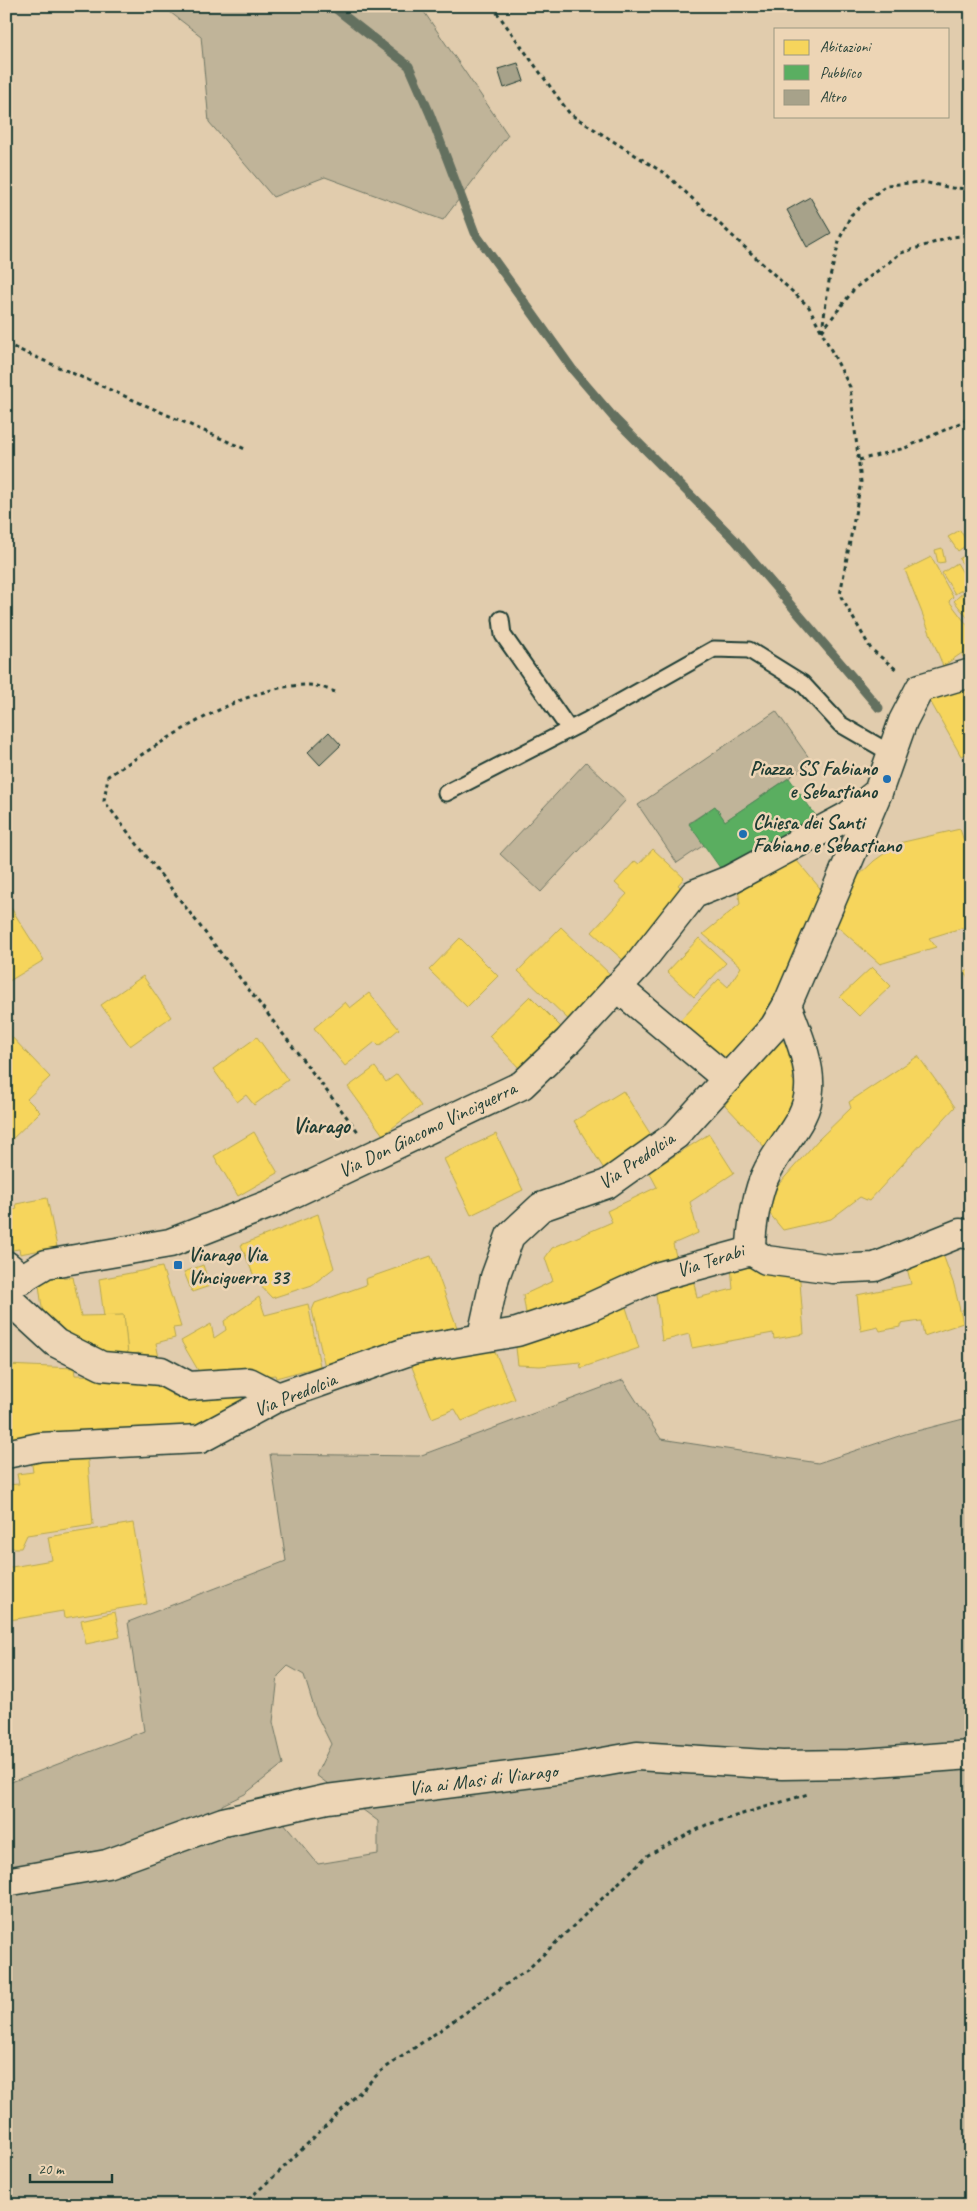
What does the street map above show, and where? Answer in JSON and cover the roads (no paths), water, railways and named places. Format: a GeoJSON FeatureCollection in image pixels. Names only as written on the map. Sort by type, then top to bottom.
{"type":"FeatureCollection","features":[{"type":"Feature","properties":{"kind":"street","name":"Via Predolcia"},"geometry":{"type":"LineString","coordinates":[[6,1454],[40,1447],[200,1439],[278,1397],[412,1350],[482,1336],[495,1277],[510,1236],[541,1207],[607,1184],[676,1135],[774,1028],[787,1005],[878,792],[902,721],[920,688],[971,673]]}},
{"type":"Feature","properties":{"kind":"street","name":"Via Don Giacomo Vinciguerra"},"geometry":{"type":"LineString","coordinates":[[10,1282],[46,1264],[170,1242],[275,1202],[522,1085],[568,1041],[639,964],[694,894],[729,880],[839,820],[878,792]]}},
{"type":"Feature","properties":{"kind":"street"},"geometry":{"type":"LineString","coordinates":[[617,987],[727,1079]]}},
{"type":"Feature","properties":{"kind":"street","name":"Via Terabi"},"geometry":{"type":"LineString","coordinates":[[482,1336],[517,1332],[586,1309],[656,1278],[751,1251],[751,1227],[767,1171],[804,1114],[810,1089],[803,1047],[787,1005]]}},
{"type":"Feature","properties":{"kind":"street"},"geometry":{"type":"LineString","coordinates":[[751,1251],[766,1260],[833,1269],[875,1267],[960,1233],[971,1235]]}},
{"type":"Feature","properties":{"kind":"street"},"geometry":{"type":"LineString","coordinates":[[10,1282],[56,1343],[102,1366],[161,1371],[189,1386],[249,1382],[278,1397]]}},
{"type":"Feature","properties":{"kind":"street","name":"Via ai Masi di Viarago"},"geometry":{"type":"LineString","coordinates":[[6,1882],[107,1864],[223,1822],[327,1799],[554,1770],[637,1756],[782,1765],[850,1764],[971,1755]]}},
{"type":"Feature","properties":{"kind":"lane"},"geometry":{"type":"LineString","coordinates":[[501,619],[503,635],[568,729]]}},
{"type":"Feature","properties":{"kind":"lane"},"geometry":{"type":"LineString","coordinates":[[446,793],[714,649],[749,650],[802,684],[840,724],[892,754]]}},
{"type":"Feature","properties":{"kind":"waterway"},"geometry":{"type":"LineString","coordinates":[[332,6],[409,66],[430,114],[475,233],[573,370],[615,419],[735,540],[879,708]]}},
{"type":"Feature","properties":{"kind":"place","name":"Piazza SS Fabiano e Sebastiano"},"geometry":{"type":"Point","coordinates":[887,779]}},
{"type":"Feature","properties":{"kind":"place","name":"Chiesa dei Santi Fabiano e Sebastiano"},"geometry":{"type":"Point","coordinates":[743,834]}},
{"type":"Feature","properties":{"kind":"place","name":"Viarago Via Vinciguerra 33"},"geometry":{"type":"Point","coordinates":[178,1265]}},
{"type":"Feature","properties":{"kind":"district","name":"Viarago"},"geometry":{"type":"Point","coordinates":[321,1125]}}]}
